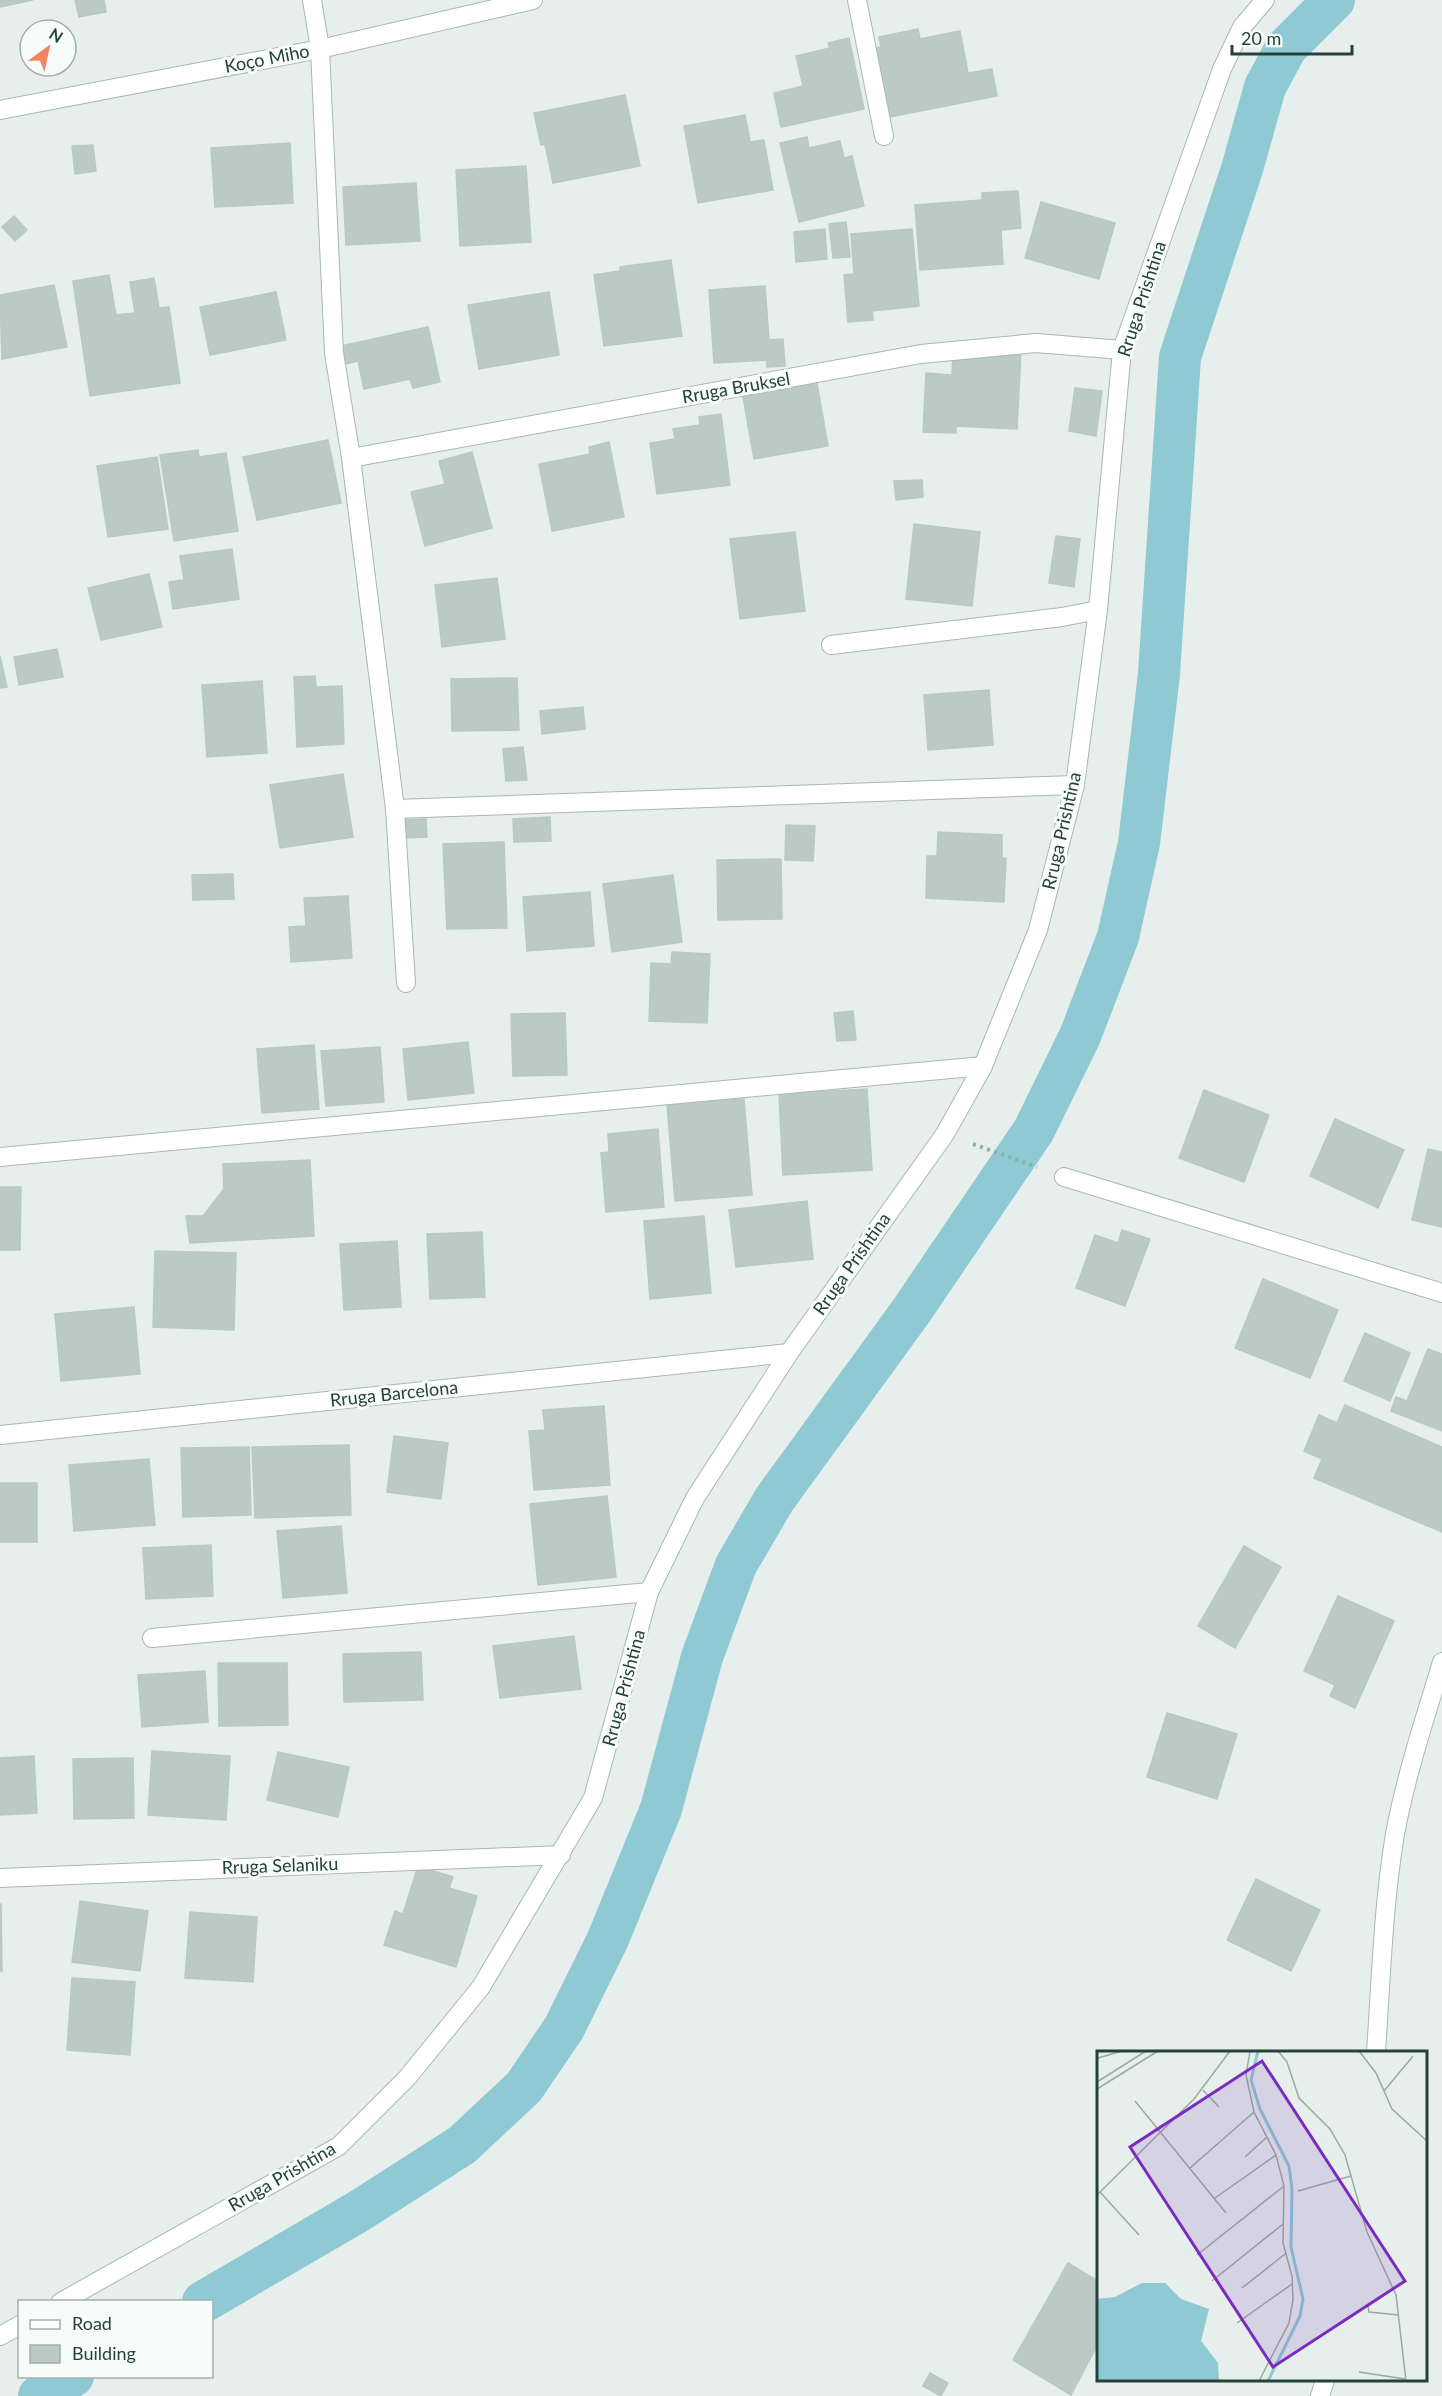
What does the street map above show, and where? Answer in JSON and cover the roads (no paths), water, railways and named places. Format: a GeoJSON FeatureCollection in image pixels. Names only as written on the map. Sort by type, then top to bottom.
{"type":"FeatureCollection","features":[{"type":"Feature","properties":{"kind":"street"},"geometry":{"type":"LineString","coordinates":[[312,0],[320,49],[334,353],[351,458],[395,809],[406,983]]}},
{"type":"Feature","properties":{"kind":"street","name":"Koço Miho"},"geometry":{"type":"LineString","coordinates":[[0,110],[320,49],[533,0]]}},
{"type":"Feature","properties":{"kind":"street"},"geometry":{"type":"LineString","coordinates":[[857,0],[884,136]]}},
{"type":"Feature","properties":{"kind":"street","name":"Rruga Prishtina"},"geometry":{"type":"LineString","coordinates":[[63,2300],[339,2146],[407,2078],[481,1987],[593,1798],[649,1592],[695,1498],[789,1353],[945,1134],[983,1066],[1038,930],[1075,785],[1098,610],[1122,350],[1222,69],[1242,27],[1265,0]]}},
{"type":"Feature","properties":{"kind":"street","name":"Rruga Bruksel"},"geometry":{"type":"LineString","coordinates":[[351,458],[921,354],[1036,343],[1122,350]]}},
{"type":"Feature","properties":{"kind":"street"},"geometry":{"type":"LineString","coordinates":[[831,645],[1062,617],[1098,610]]}},
{"type":"Feature","properties":{"kind":"street"},"geometry":{"type":"LineString","coordinates":[[395,809],[1075,785]]}},
{"type":"Feature","properties":{"kind":"street"},"geometry":{"type":"LineString","coordinates":[[0,1157],[983,1066]]}},
{"type":"Feature","properties":{"kind":"street"},"geometry":{"type":"LineString","coordinates":[[1064,1177],[1442,1293]]}},
{"type":"Feature","properties":{"kind":"street","name":"Rruga Barcelona"},"geometry":{"type":"LineString","coordinates":[[0,1435],[789,1353]]}},
{"type":"Feature","properties":{"kind":"street"},"geometry":{"type":"LineString","coordinates":[[152,1638],[649,1592]]}},
{"type":"Feature","properties":{"kind":"street"},"geometry":{"type":"LineString","coordinates":[[1376,2051],[1386,1913],[1396,1833],[1418,1739],[1442,1662]]}},
{"type":"Feature","properties":{"kind":"street","name":"Rruga Selaniku"},"geometry":{"type":"LineString","coordinates":[[0,1878],[561,1855]]}},
{"type":"Feature","properties":{"kind":"street"},"geometry":{"type":"LineString","coordinates":[[0,2336],[18,2326]]}},
{"type":"Feature","properties":{"kind":"street"},"geometry":{"type":"LineString","coordinates":[[1320,2396],[1324,2381]]}},
{"type":"Feature","properties":{"kind":"waterway"},"geometry":{"type":"LineString","coordinates":[[206,2300],[359,2211],[462,2145],[524,2087],[564,2028],[608,1939],[661,1809],[702,1657],[736,1565],[774,1500],[912,1310],[1034,1130],[1080,1036],[1118,937],[1139,843],[1159,674],[1180,357],[1242,169],[1265,87],[1286,48],[1334,0]]}},
{"type":"Feature","properties":{"kind":"waterway"},"geometry":{"type":"LineString","coordinates":[[39,2396],[70,2378]]}}]}
